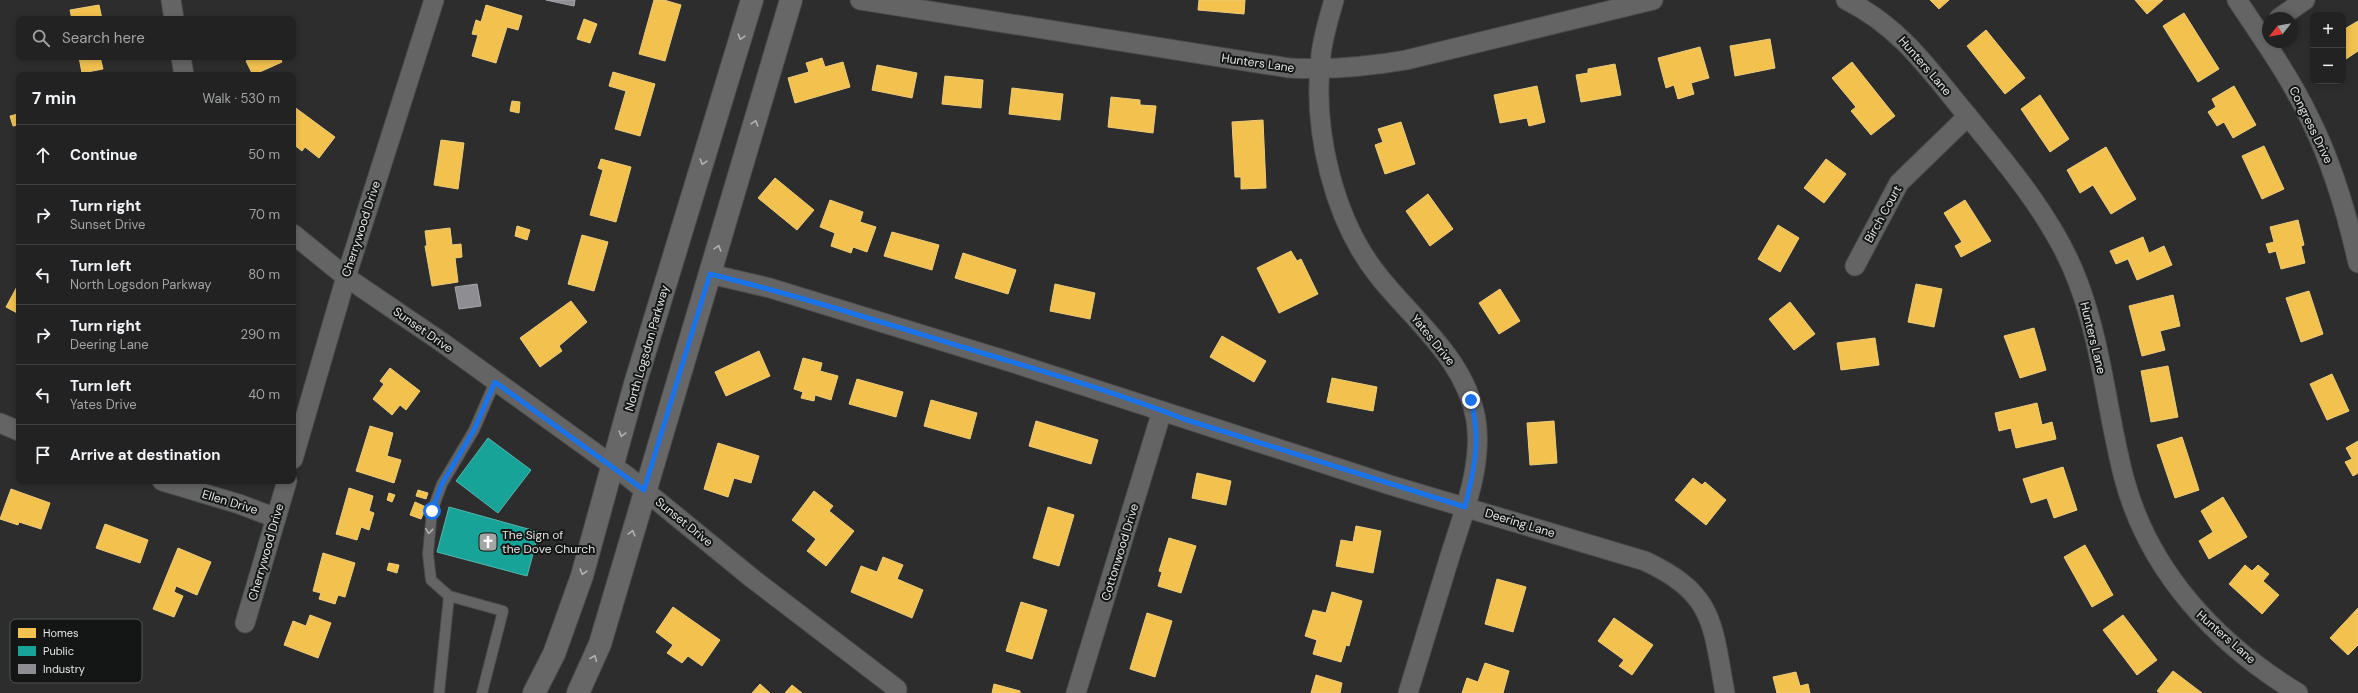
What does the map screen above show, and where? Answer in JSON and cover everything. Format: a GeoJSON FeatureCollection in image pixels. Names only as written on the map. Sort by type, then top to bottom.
{"type":"FeatureCollection","features":[{"type":"Feature","properties":{"kind":"main road","name":"North Logsdon Parkway"},"geometry":{"type":"LineString","coordinates":[[534,693],[554,654],[582,576],[635,384],[752,0]]}},
{"type":"Feature","properties":{"kind":"main road"},"geometry":{"type":"LineString","coordinates":[[578,693],[600,644],[644,490],[791,0]]}},
{"type":"Feature","properties":{"kind":"street"},"geometry":{"type":"LineString","coordinates":[[171,0],[174,16]]}},
{"type":"Feature","properties":{"kind":"street","name":"Cherrywood Drive"},"geometry":{"type":"LineString","coordinates":[[296,449],[346,277],[434,0]]}},
{"type":"Feature","properties":{"kind":"street","name":"Hunters Lane"},"geometry":{"type":"LineString","coordinates":[[860,0],[1289,68],[1320,70],[1369,66],[1406,60],[1653,0]]}},
{"type":"Feature","properties":{"kind":"street","name":"Yates Drive"},"geometry":{"type":"LineString","coordinates":[[1334,0],[1324,39],[1319,94],[1325,144],[1332,181],[1346,224],[1359,249],[1381,279],[1451,360],[1463,379],[1471,400],[1476,421],[1478,443],[1476,464],[1465,507],[1408,693]]}},
{"type":"Feature","properties":{"kind":"street","name":"Hunters Lane"},"geometry":{"type":"LineString","coordinates":[[1846,0],[1865,9],[1887,25],[1926,65],[1968,116],[2044,217],[2068,259],[2078,281],[2093,328],[2124,478],[2141,526],[2152,549],[2179,591],[2210,626],[2243,654],[2298,693]]}},
{"type":"Feature","properties":{"kind":"street","name":"Congress Drive"},"geometry":{"type":"LineString","coordinates":[[2236,0],[2262,28]]}},
{"type":"Feature","properties":{"kind":"street"},"geometry":{"type":"LineString","coordinates":[[2287,12],[2304,0]]}},
{"type":"Feature","properties":{"kind":"street","name":"Congress Drive"},"geometry":{"type":"LineString","coordinates":[[2272,48],[2304,106],[2330,164],[2346,213],[2358,263]]}},
{"type":"Feature","properties":{"kind":"street"},"geometry":{"type":"LineString","coordinates":[[182,60],[184,72]]}},
{"type":"Feature","properties":{"kind":"street","name":"Birch Court"},"geometry":{"type":"LineString","coordinates":[[1855,266],[1890,196],[1899,183],[1968,116]]}},
{"type":"Feature","properties":{"kind":"street","name":"Sunset Drive"},"geometry":{"type":"LineString","coordinates":[[296,236],[346,277],[443,343],[644,490],[753,579],[897,689]]}},
{"type":"Feature","properties":{"kind":"street","name":"Deering Lane"},"geometry":{"type":"LineString","coordinates":[[710,274],[792,295],[1162,410],[1324,464],[1645,561],[1669,573],[1690,588],[1705,608],[1713,631],[1725,693]]}},
{"type":"Feature","properties":{"kind":"street","name":"Cottonwood Drive"},"geometry":{"type":"LineString","coordinates":[[1076,693],[1162,410]]}},
{"type":"Feature","properties":{"kind":"street"},"geometry":{"type":"LineString","coordinates":[[0,423],[16,430]]}},
{"type":"Feature","properties":{"kind":"street","name":"Ellen Drive"},"geometry":{"type":"LineString","coordinates":[[172,484],[239,504],[276,518]]}},
{"type":"Feature","properties":{"kind":"street","name":"Cherrywood Drive"},"geometry":{"type":"LineString","coordinates":[[245,623],[285,484]]}},
{"type":"Feature","properties":{"kind":"lane"},"geometry":{"type":"LineString","coordinates":[[482,693],[502,611],[450,596],[431,580],[428,554],[432,511],[442,484],[474,430],[495,382]]}},
{"type":"Feature","properties":{"kind":"lane"},"geometry":{"type":"LineString","coordinates":[[439,693],[450,596]]}},
{"type":"Feature","properties":{"kind":"building: Homes"},"geometry":{"type":"Polygon","coordinates":[[[654,0],[664,0],[681,5],[665,61],[639,54],[654,0]]]}},
{"type":"Feature","properties":{"kind":"building: Homes"},"geometry":{"type":"Polygon","coordinates":[[[1199,0],[1245,0],[1244,14],[1198,10],[1199,0]]]}},
{"type":"Feature","properties":{"kind":"building: Homes"},"geometry":{"type":"Polygon","coordinates":[[[1930,0],[1949,0],[1939,9],[1930,0]]]}},
{"type":"Feature","properties":{"kind":"building: Homes"},"geometry":{"type":"Polygon","coordinates":[[[2135,0],[2163,0],[2147,14],[2135,0]]]}},
{"type":"Feature","properties":{"kind":"building: Homes"},"geometry":{"type":"Polygon","coordinates":[[[99,5],[101,16],[71,16],[70,10],[99,5]]]}},
{"type":"Feature","properties":{"kind":"building: Homes"},"geometry":{"type":"Polygon","coordinates":[[[486,5],[522,16],[518,30],[507,27],[496,63],[472,56],[478,35],[472,34],[476,20],[481,22],[486,5]]]}},
{"type":"Feature","properties":{"kind":"building: Homes"},"geometry":{"type":"Polygon","coordinates":[[[2184,13],[2219,69],[2198,82],[2163,26],[2184,13]]]}},
{"type":"Feature","properties":{"kind":"building: Homes"},"geometry":{"type":"Polygon","coordinates":[[[584,19],[597,24],[590,43],[577,39],[584,19]]]}},
{"type":"Feature","properties":{"kind":"building: Homes"},"geometry":{"type":"Polygon","coordinates":[[[2358,21],[2358,51],[2346,59],[2346,48],[2346,28],[2358,21]]]}},
{"type":"Feature","properties":{"kind":"building: Homes"},"geometry":{"type":"Polygon","coordinates":[[[1986,30],[2025,78],[2005,94],[1967,46],[1986,30]]]}},
{"type":"Feature","properties":{"kind":"building: Homes"},"geometry":{"type":"Polygon","coordinates":[[[1770,39],[1775,68],[1735,76],[1730,46],[1770,39]]]}},
{"type":"Feature","properties":{"kind":"building: Homes"},"geometry":{"type":"Polygon","coordinates":[[[1700,47],[1709,78],[1691,83],[1694,94],[1678,99],[1674,85],[1666,88],[1658,58],[1700,47]]]}},
{"type":"Feature","properties":{"kind":"building: Homes"},"geometry":{"type":"Polygon","coordinates":[[[822,58],[825,67],[843,62],[850,87],[795,103],[788,78],[809,72],[806,63],[822,58]]]}},
{"type":"Feature","properties":{"kind":"building: Homes"},"geometry":{"type":"Polygon","coordinates":[[[80,60],[101,60],[103,69],[82,72],[80,60]]]}},
{"type":"Feature","properties":{"kind":"building: Homes"},"geometry":{"type":"Polygon","coordinates":[[[281,60],[282,62],[260,72],[252,72],[246,61],[281,60]]]}},
{"type":"Feature","properties":{"kind":"building: Homes"},"geometry":{"type":"Polygon","coordinates":[[[1852,62],[1895,116],[1871,135],[1851,111],[1856,107],[1832,78],[1852,62]]]}},
{"type":"Feature","properties":{"kind":"building: Homes"},"geometry":{"type":"Polygon","coordinates":[[[1615,64],[1621,95],[1581,102],[1576,75],[1588,73],[1588,69],[1615,64]]]}},
{"type":"Feature","properties":{"kind":"building: Homes"},"geometry":{"type":"Polygon","coordinates":[[[877,65],[917,73],[912,98],[872,90],[877,65]]]}},
{"type":"Feature","properties":{"kind":"building: Homes"},"geometry":{"type":"Polygon","coordinates":[[[613,72],[655,84],[640,136],[615,129],[626,91],[609,86],[613,72]]]}},
{"type":"Feature","properties":{"kind":"building: Homes"},"geometry":{"type":"Polygon","coordinates":[[[945,76],[983,80],[981,108],[942,104],[945,76]]]}},
{"type":"Feature","properties":{"kind":"building: Homes"},"geometry":{"type":"Polygon","coordinates":[[[1537,86],[1545,122],[1529,126],[1527,118],[1500,123],[1494,95],[1537,86]]]}},
{"type":"Feature","properties":{"kind":"building: Homes"},"geometry":{"type":"Polygon","coordinates":[[[2234,86],[2256,125],[2233,138],[2224,122],[2217,126],[2208,112],[2216,107],[2212,99],[2234,86]]]}},
{"type":"Feature","properties":{"kind":"building: Homes"},"geometry":{"type":"Polygon","coordinates":[[[1012,88],[1063,94],[1060,120],[1009,114],[1012,88]]]}},
{"type":"Feature","properties":{"kind":"building: Homes"},"geometry":{"type":"Polygon","coordinates":[[[2040,95],[2069,139],[2050,152],[2021,109],[2040,95]]]}},
{"type":"Feature","properties":{"kind":"building: Homes"},"geometry":{"type":"Polygon","coordinates":[[[1111,97],[1140,100],[1140,105],[1156,106],[1153,133],[1108,127],[1111,97]]]}},
{"type":"Feature","properties":{"kind":"building: Homes"},"geometry":{"type":"Polygon","coordinates":[[[512,101],[520,102],[519,113],[510,111],[512,101]]]}},
{"type":"Feature","properties":{"kind":"building: Homes"},"geometry":{"type":"Polygon","coordinates":[[[296,108],[335,137],[319,158],[305,147],[302,151],[296,146],[296,108]]]}},
{"type":"Feature","properties":{"kind":"building: Homes"},"geometry":{"type":"Polygon","coordinates":[[[16,114],[16,126],[13,126],[10,116],[16,114]]]}},
{"type":"Feature","properties":{"kind":"building: Homes"},"geometry":{"type":"Polygon","coordinates":[[[1263,120],[1266,188],[1241,189],[1241,177],[1235,177],[1232,122],[1263,120]]]}},
{"type":"Feature","properties":{"kind":"building: Homes"},"geometry":{"type":"Polygon","coordinates":[[[1401,122],[1415,164],[1385,174],[1375,145],[1383,142],[1378,129],[1401,122]]]}},
{"type":"Feature","properties":{"kind":"building: Homes"},"geometry":{"type":"Polygon","coordinates":[[[441,140],[464,143],[458,189],[434,185],[441,140]]]}},
{"type":"Feature","properties":{"kind":"building: Homes"},"geometry":{"type":"Polygon","coordinates":[[[2264,146],[2284,189],[2262,199],[2242,156],[2264,146]]]}},
{"type":"Feature","properties":{"kind":"building: Homes"},"geometry":{"type":"Polygon","coordinates":[[[2106,147],[2136,199],[2111,214],[2093,185],[2080,193],[2067,170],[2106,147]]]}},
{"type":"Feature","properties":{"kind":"building: Homes"},"geometry":{"type":"Polygon","coordinates":[[[601,159],[631,167],[616,222],[590,215],[603,170],[598,168],[601,159]]]}},
{"type":"Feature","properties":{"kind":"building: Homes"},"geometry":{"type":"Polygon","coordinates":[[[1826,159],[1846,174],[1824,203],[1804,188],[1826,159]]]}},
{"type":"Feature","properties":{"kind":"building: Homes"},"geometry":{"type":"Polygon","coordinates":[[[775,178],[814,210],[797,230],[758,198],[775,178]]]}},
{"type":"Feature","properties":{"kind":"building: Homes"},"geometry":{"type":"Polygon","coordinates":[[[1428,194],[1453,229],[1430,246],[1406,211],[1428,194]]]}},
{"type":"Feature","properties":{"kind":"building: Homes"},"geometry":{"type":"Polygon","coordinates":[[[830,200],[863,212],[860,222],[876,227],[867,252],[853,247],[851,253],[831,246],[835,233],[820,227],[830,200]]]}},
{"type":"Feature","properties":{"kind":"building: Homes"},"geometry":{"type":"Polygon","coordinates":[[[1965,200],[1991,241],[1961,257],[1955,246],[1962,242],[1944,213],[1965,200]]]}},
{"type":"Feature","properties":{"kind":"building: Homes"},"geometry":{"type":"Polygon","coordinates":[[[2298,220],[2304,245],[2301,246],[2305,263],[2281,269],[2276,251],[2269,253],[2266,244],[2274,242],[2270,227],[2298,220]]]}},
{"type":"Feature","properties":{"kind":"building: Homes"},"geometry":{"type":"Polygon","coordinates":[[[1778,225],[1799,238],[1780,272],[1758,259],[1778,225]]]}},
{"type":"Feature","properties":{"kind":"building: Homes"},"geometry":{"type":"Polygon","coordinates":[[[517,226],[530,230],[527,240],[515,236],[517,226]]]}},
{"type":"Feature","properties":{"kind":"building: Homes"},"geometry":{"type":"Polygon","coordinates":[[[450,228],[452,245],[461,244],[462,257],[455,258],[458,282],[432,286],[425,246],[427,246],[425,231],[450,228]]]}},
{"type":"Feature","properties":{"kind":"building: Homes"},"geometry":{"type":"Polygon","coordinates":[[[892,232],[939,245],[932,270],[884,256],[892,232]]]}},
{"type":"Feature","properties":{"kind":"building: Homes"},"geometry":{"type":"Polygon","coordinates":[[[582,235],[608,242],[594,291],[568,284],[582,235]]]}},
{"type":"Feature","properties":{"kind":"building: Homes"},"geometry":{"type":"Polygon","coordinates":[[[2143,237],[2149,253],[2164,246],[2172,265],[2137,280],[2128,259],[2116,264],[2110,251],[2143,237]]]}},
{"type":"Feature","properties":{"kind":"building: Homes"},"geometry":{"type":"Polygon","coordinates":[[[1291,251],[1297,261],[1301,259],[1318,294],[1279,313],[1257,268],[1291,251]]]}},
{"type":"Feature","properties":{"kind":"building: Homes"},"geometry":{"type":"Polygon","coordinates":[[[963,253],[1016,270],[1008,294],[955,278],[963,253]]]}},
{"type":"Feature","properties":{"kind":"building: Homes"},"geometry":{"type":"Polygon","coordinates":[[[1055,284],[1095,293],[1090,319],[1050,311],[1055,284]]]}},
{"type":"Feature","properties":{"kind":"building: Homes"},"geometry":{"type":"Polygon","coordinates":[[[1916,284],[1942,289],[1934,327],[1908,322],[1916,284]]]}},
{"type":"Feature","properties":{"kind":"building: Homes"},"geometry":{"type":"Polygon","coordinates":[[[16,289],[16,312],[6,307],[16,289]]]}},
{"type":"Feature","properties":{"kind":"building: Homes"},"geometry":{"type":"Polygon","coordinates":[[[1500,289],[1520,321],[1499,334],[1479,303],[1500,289]]]}},
{"type":"Feature","properties":{"kind":"building: Homes"},"geometry":{"type":"Polygon","coordinates":[[[2309,291],[2323,334],[2301,342],[2286,298],[2309,291]]]}},
{"type":"Feature","properties":{"kind":"building: Homes"},"geometry":{"type":"Polygon","coordinates":[[[2173,295],[2180,326],[2160,331],[2165,350],[2142,356],[2129,306],[2173,295]]]}},
{"type":"Feature","properties":{"kind":"building: Homes"},"geometry":{"type":"Polygon","coordinates":[[[571,301],[587,322],[559,346],[562,351],[540,367],[520,338],[571,301]]]}},
{"type":"Feature","properties":{"kind":"building: Homes"},"geometry":{"type":"Polygon","coordinates":[[[1790,302],[1815,334],[1794,350],[1769,319],[1790,302]]]}},
{"type":"Feature","properties":{"kind":"building: Homes"},"geometry":{"type":"Polygon","coordinates":[[[2034,328],[2046,370],[2020,378],[2004,336],[2034,328]]]}},
{"type":"Feature","properties":{"kind":"building: Homes"},"geometry":{"type":"Polygon","coordinates":[[[1222,336],[1266,361],[1254,382],[1210,357],[1222,336]]]}},
{"type":"Feature","properties":{"kind":"building: Homes"},"geometry":{"type":"Polygon","coordinates":[[[1875,338],[1879,365],[1841,370],[1837,343],[1875,338]]]}},
{"type":"Feature","properties":{"kind":"building: Homes"},"geometry":{"type":"Polygon","coordinates":[[[759,351],[770,376],[726,396],[715,372],[759,351]]]}},
{"type":"Feature","properties":{"kind":"building: Homes"},"geometry":{"type":"Polygon","coordinates":[[[803,358],[822,363],[820,371],[838,376],[831,400],[815,395],[814,401],[801,398],[803,392],[794,389],[803,358]]]}},
{"type":"Feature","properties":{"kind":"building: Homes"},"geometry":{"type":"Polygon","coordinates":[[[2168,366],[2178,417],[2151,422],[2141,371],[2168,366]]]}},
{"type":"Feature","properties":{"kind":"building: Homes"},"geometry":{"type":"Polygon","coordinates":[[[390,368],[420,391],[406,410],[400,405],[392,415],[373,399],[384,384],[380,381],[390,368]]]}},
{"type":"Feature","properties":{"kind":"building: Homes"},"geometry":{"type":"Polygon","coordinates":[[[2332,374],[2349,411],[2327,420],[2310,384],[2332,374]]]}},
{"type":"Feature","properties":{"kind":"building: Homes"},"geometry":{"type":"Polygon","coordinates":[[[1332,378],[1377,387],[1373,411],[1327,402],[1332,378]]]}},
{"type":"Feature","properties":{"kind":"building: Homes"},"geometry":{"type":"Polygon","coordinates":[[[857,379],[903,392],[896,417],[849,404],[857,379]]]}},
{"type":"Feature","properties":{"kind":"building: Homes"},"geometry":{"type":"Polygon","coordinates":[[[931,400],[977,413],[970,439],[924,426],[931,400]]]}},
{"type":"Feature","properties":{"kind":"building: Homes"},"geometry":{"type":"Polygon","coordinates":[[[2037,403],[2042,425],[2052,422],[2056,439],[2016,448],[2011,428],[1999,431],[1995,413],[2037,403]]]}},
{"type":"Feature","properties":{"kind":"building: Homes"},"geometry":{"type":"Polygon","coordinates":[[[1036,421],[1098,440],[1091,464],[1029,446],[1036,421]]]}},
{"type":"Feature","properties":{"kind":"building: Homes"},"geometry":{"type":"Polygon","coordinates":[[[1554,421],[1557,463],[1530,465],[1527,423],[1554,421]]]}},
{"type":"Feature","properties":{"kind":"building: Homes"},"geometry":{"type":"Polygon","coordinates":[[[370,426],[393,433],[387,456],[401,460],[394,483],[356,471],[370,426]]]}},
{"type":"Feature","properties":{"kind":"building: Homes"},"geometry":{"type":"Polygon","coordinates":[[[2182,437],[2199,490],[2175,498],[2157,445],[2182,437]]]}},
{"type":"Feature","properties":{"kind":"building: Homes"},"geometry":{"type":"Polygon","coordinates":[[[2358,441],[2358,473],[2353,476],[2345,462],[2352,459],[2346,448],[2358,441]]]}},
{"type":"Feature","properties":{"kind":"building: Homes"},"geometry":{"type":"Polygon","coordinates":[[[718,443],[759,456],[751,483],[734,478],[728,497],[704,489],[718,443]]]}},
{"type":"Feature","properties":{"kind":"building: Homes"},"geometry":{"type":"Polygon","coordinates":[[[2063,467],[2077,510],[2054,518],[2047,498],[2031,503],[2023,479],[2063,467]]]}},
{"type":"Feature","properties":{"kind":"building: Homes"},"geometry":{"type":"Polygon","coordinates":[[[1197,473],[1231,481],[1226,505],[1192,498],[1197,473]]]}},
{"type":"Feature","properties":{"kind":"building: Homes"},"geometry":{"type":"Polygon","coordinates":[[[1693,478],[1702,485],[1705,482],[1726,500],[1706,525],[1675,500],[1693,478]]]}},
{"type":"Feature","properties":{"kind":"building: Homes"},"geometry":{"type":"Polygon","coordinates":[[[349,488],[373,496],[369,511],[374,513],[369,530],[361,527],[357,540],[336,534],[349,488]]]}},
{"type":"Feature","properties":{"kind":"building: Homes"},"geometry":{"type":"Polygon","coordinates":[[[11,489],[50,503],[41,529],[19,522],[18,525],[0,519],[11,489]]]}},
{"type":"Feature","properties":{"kind":"building: Homes"},"geometry":{"type":"Polygon","coordinates":[[[418,490],[428,493],[426,499],[416,496],[418,490]]]}},
{"type":"Feature","properties":{"kind":"building: Homes"},"geometry":{"type":"Polygon","coordinates":[[[814,491],[833,506],[829,511],[854,531],[826,566],[807,551],[816,539],[792,520],[814,491]]]}},
{"type":"Feature","properties":{"kind":"building: Homes"},"geometry":{"type":"Polygon","coordinates":[[[389,493],[395,495],[392,502],[387,500],[389,493]]]}},
{"type":"Feature","properties":{"kind":"building: Homes"},"geometry":{"type":"Polygon","coordinates":[[[2223,497],[2247,537],[2209,559],[2199,541],[2213,532],[2201,511],[2223,497]]]}},
{"type":"Feature","properties":{"kind":"building: Homes"},"geometry":{"type":"Polygon","coordinates":[[[415,502],[426,507],[421,519],[410,515],[415,502]]]}},
{"type":"Feature","properties":{"kind":"building: Homes"},"geometry":{"type":"Polygon","coordinates":[[[1048,507],[1074,515],[1059,566],[1033,558],[1048,507]]]}},
{"type":"Feature","properties":{"kind":"building: Homes"},"geometry":{"type":"Polygon","coordinates":[[[105,524],[148,540],[140,563],[96,548],[105,524]]]}},
{"type":"Feature","properties":{"kind":"building: Homes"},"geometry":{"type":"Polygon","coordinates":[[[1356,526],[1381,531],[1373,573],[1336,566],[1341,540],[1353,542],[1356,526]]]}},
{"type":"Feature","properties":{"kind":"building: Homes"},"geometry":{"type":"Polygon","coordinates":[[[1169,538],[1196,546],[1181,593],[1158,586],[1162,572],[1159,571],[1169,538]]]}},
{"type":"Feature","properties":{"kind":"building: Homes"},"geometry":{"type":"Polygon","coordinates":[[[2085,545],[2113,595],[2092,607],[2064,557],[2085,545]]]}},
{"type":"Feature","properties":{"kind":"building: Homes"},"geometry":{"type":"Polygon","coordinates":[[[178,548],[211,562],[197,595],[176,586],[174,592],[183,596],[174,617],[153,609],[178,548]]]}},
{"type":"Feature","properties":{"kind":"building: Homes"},"geometry":{"type":"Polygon","coordinates":[[[323,553],[355,563],[345,597],[338,595],[335,604],[319,599],[321,593],[313,591],[323,553]]]}},
{"type":"Feature","properties":{"kind":"building: Homes"},"geometry":{"type":"Polygon","coordinates":[[[883,557],[903,565],[897,579],[923,590],[912,618],[851,592],[861,566],[877,572],[883,557]]]}},
{"type":"Feature","properties":{"kind":"building: Homes"},"geometry":{"type":"Polygon","coordinates":[[[389,563],[399,565],[397,573],[387,570],[389,563]]]}},
{"type":"Feature","properties":{"kind":"building: Homes"},"geometry":{"type":"Polygon","coordinates":[[[2245,565],[2252,571],[2258,565],[2269,574],[2263,581],[2279,595],[2262,614],[2229,584],[2245,565]]]}},
{"type":"Feature","properties":{"kind":"building: Homes"},"geometry":{"type":"Polygon","coordinates":[[[1497,579],[1526,587],[1513,632],[1485,624],[1497,579]]]}},
{"type":"Feature","properties":{"kind":"building: Homes"},"geometry":{"type":"Polygon","coordinates":[[[1332,592],[1362,601],[1349,646],[1346,645],[1341,662],[1313,654],[1317,640],[1305,636],[1313,610],[1326,613],[1332,592]]]}},
{"type":"Feature","properties":{"kind":"building: Homes"},"geometry":{"type":"Polygon","coordinates":[[[1021,602],[1047,610],[1032,659],[1006,651],[1021,602]]]}},
{"type":"Feature","properties":{"kind":"building: Homes"},"geometry":{"type":"Polygon","coordinates":[[[673,607],[720,640],[702,666],[688,656],[682,663],[667,653],[673,645],[656,632],[673,607]]]}},
{"type":"Feature","properties":{"kind":"building: Homes"},"geometry":{"type":"Polygon","coordinates":[[[2358,608],[2358,645],[2348,655],[2330,638],[2358,608]]]}},
{"type":"Feature","properties":{"kind":"building: Homes"},"geometry":{"type":"Polygon","coordinates":[[[1147,613],[1172,621],[1155,677],[1130,669],[1147,613]]]}},
{"type":"Feature","properties":{"kind":"building: Homes"},"geometry":{"type":"Polygon","coordinates":[[[310,615],[331,623],[318,658],[284,645],[293,621],[306,626],[310,615]]]}},
{"type":"Feature","properties":{"kind":"building: Homes"},"geometry":{"type":"Polygon","coordinates":[[[2123,615],[2157,660],[2137,675],[2103,630],[2123,615]]]}},
{"type":"Feature","properties":{"kind":"building: Homes"},"geometry":{"type":"Polygon","coordinates":[[[1614,618],[1653,645],[1632,675],[1619,666],[1624,660],[1598,641],[1614,618]]]}},
{"type":"Feature","properties":{"kind":"building: Homes"},"geometry":{"type":"Polygon","coordinates":[[[1485,663],[1509,671],[1503,693],[1462,693],[1467,678],[1478,682],[1485,663]]]}},
{"type":"Feature","properties":{"kind":"building: Homes"},"geometry":{"type":"Polygon","coordinates":[[[2173,671],[2202,693],[2160,693],[2157,691],[2173,671]]]}},
{"type":"Feature","properties":{"kind":"building: Homes"},"geometry":{"type":"Polygon","coordinates":[[[1796,672],[1800,686],[1808,684],[1810,693],[1777,693],[1773,677],[1796,672]]]}},
{"type":"Feature","properties":{"kind":"building: Homes"},"geometry":{"type":"Polygon","coordinates":[[[1316,675],[1342,683],[1340,693],[1311,693],[1316,675]]]}},
{"type":"Feature","properties":{"kind":"building: Homes"},"geometry":{"type":"Polygon","coordinates":[[[760,684],[770,693],[752,693],[760,684]]]}},
{"type":"Feature","properties":{"kind":"building: Homes"},"geometry":{"type":"Polygon","coordinates":[[[994,684],[1020,691],[1020,693],[992,693],[994,684]]]}},
{"type":"Feature","properties":{"kind":"building: Homes"},"geometry":{"type":"Polygon","coordinates":[[[792,685],[802,693],[785,693],[792,685]]]}},
{"type":"Feature","properties":{"kind":"building: Public","name":"The Sign of the Dove Church"},"geometry":{"type":"Polygon","coordinates":[[[488,438],[531,470],[498,513],[456,481],[488,438]]]}},
{"type":"Feature","properties":{"kind":"building: Public","name":"The Sign of the Dove Church"},"geometry":{"type":"Polygon","coordinates":[[[449,507],[539,532],[527,576],[437,552],[449,507]]]}},
{"type":"Feature","properties":{"kind":"building: Industry"},"geometry":{"type":"Polygon","coordinates":[[[546,0],[575,0],[574,6],[546,0]]]}},
{"type":"Feature","properties":{"kind":"building: Industry"},"geometry":{"type":"Polygon","coordinates":[[[477,284],[481,306],[459,309],[455,287],[477,284]]]}},
{"type":"Feature","properties":{"kind":"place","name":"The Sign of the Dove Church"},"geometry":{"type":"Point","coordinates":[488,542]}},
{"type":"Feature","properties":{"kind":"route"},"geometry":{"type":"LineString","coordinates":[[432,511],[442,484],[458,454],[474,430],[495,382],[613,468],[627,476],[644,490],[710,274],[770,288],[1017,364],[1151,406],[1184,419],[1390,485],[1465,507],[1476,464],[1478,443],[1476,421],[1471,400]]}}]}
